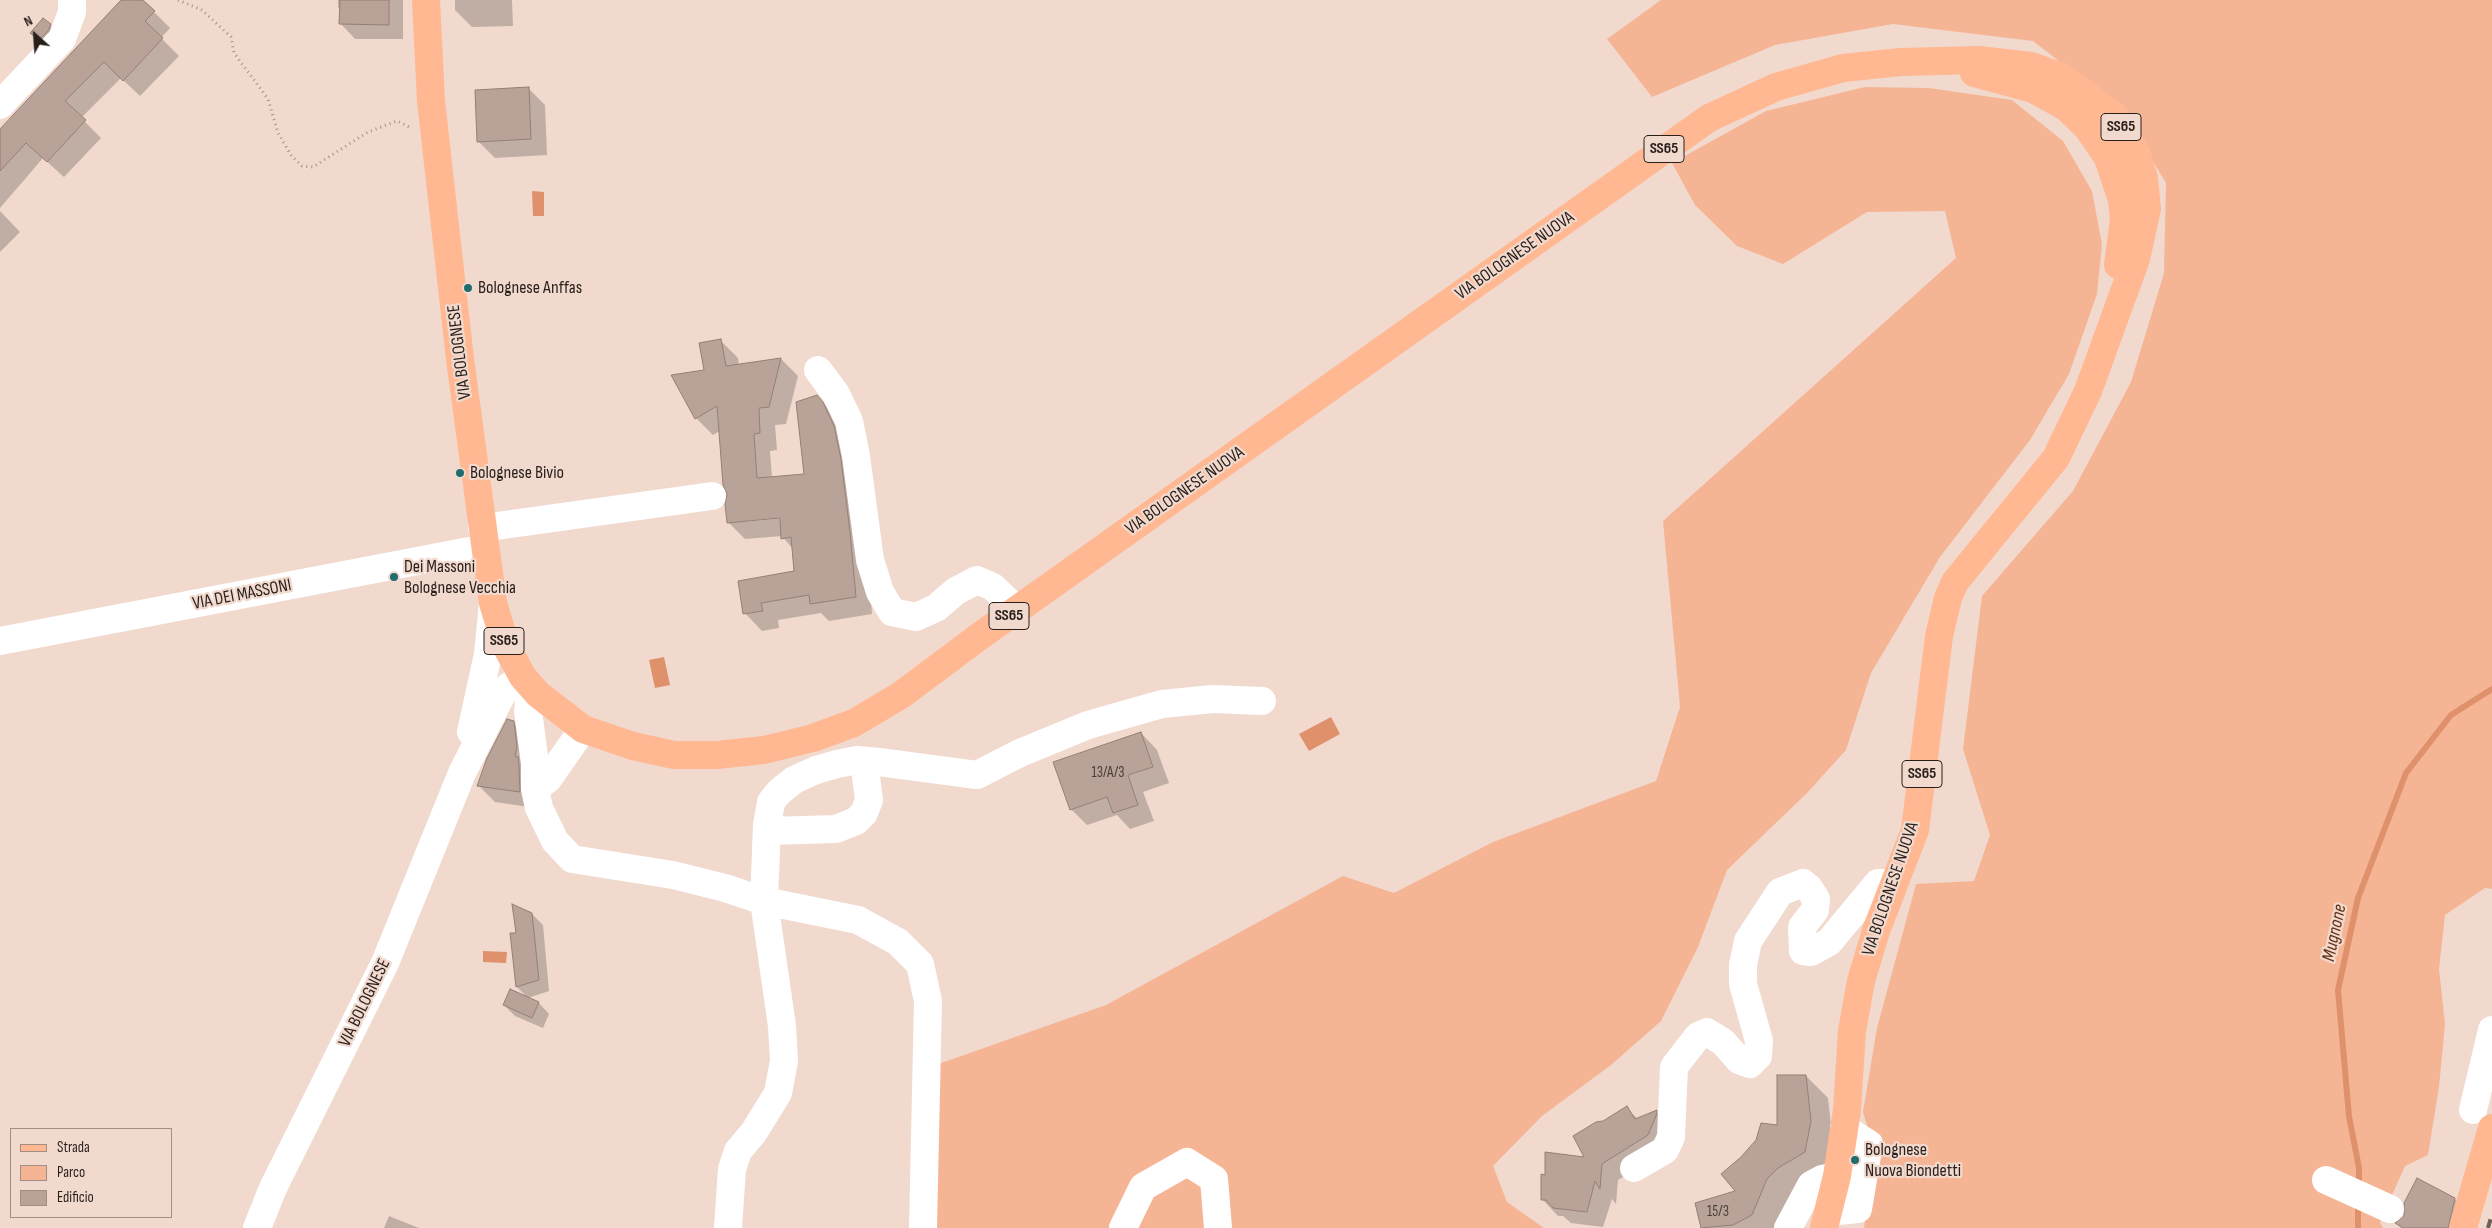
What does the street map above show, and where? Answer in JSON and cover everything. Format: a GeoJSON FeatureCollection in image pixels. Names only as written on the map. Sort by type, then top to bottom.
{"type":"FeatureCollection","features":[{"type":"Feature","properties":{"kind":"main road","name":"VIA BOLOGNESE"},"geometry":{"type":"LineString","coordinates":[[426,0],[431,101],[483,538],[493,603]]}},
{"type":"Feature","properties":{"kind":"main road","name":"VIA BOLOGNESE NUOVA"},"geometry":{"type":"LineString","coordinates":[[493,603],[520,683],[583,729],[633,746],[674,755],[717,755],[764,750],[813,738],[854,723],[902,695],[1017,610],[1709,118],[1776,87],[1843,68],[1901,62],[1967,71],[2032,88],[2066,107],[2086,127],[2108,158],[2119,190],[2124,219],[2122,245],[2100,355],[2088,391],[2056,458],[1959,576],[1948,598],[1939,636],[1915,830],[1876,931],[1861,981],[1852,1031],[1844,1128],[1837,1176],[1826,1220]]}},
{"type":"Feature","properties":{"kind":"main road"},"geometry":{"type":"LineString","coordinates":[[2463,1228],[2482,1119]]}},
{"type":"Feature","properties":{"kind":"street"},"geometry":{"type":"LineString","coordinates":[[0,105],[62,39],[72,12],[72,0]]}},
{"type":"Feature","properties":{"kind":"street"},"geometry":{"type":"LineString","coordinates":[[818,370],[836,394],[849,421],[856,456],[870,560],[880,592],[892,612],[916,617],[936,608],[956,591],[977,580],[993,587],[1017,610]]}},
{"type":"Feature","properties":{"kind":"street","name":"VIA DEI MASSONI"},"geometry":{"type":"LineString","coordinates":[[0,641],[483,538],[712,496]]}},
{"type":"Feature","properties":{"kind":"street","name":"VIA BOLOGNESE"},"geometry":{"type":"LineString","coordinates":[[462,773],[484,673],[493,603]]}},
{"type":"Feature","properties":{"kind":"street"},"geometry":{"type":"LineString","coordinates":[[484,673],[520,683],[528,711],[535,764],[535,790],[539,808],[555,841],[572,859],[673,875],[726,888],[764,901],[858,920],[898,942],[920,964],[928,1001],[922,1228]]}},
{"type":"Feature","properties":{"kind":"street","name":"VIA BOLOGNESE"},"geometry":{"type":"LineString","coordinates":[[257,1228],[274,1188],[385,963],[462,773],[495,707],[520,683]]}},
{"type":"Feature","properties":{"kind":"street"},"geometry":{"type":"LineString","coordinates":[[728,1228],[732,1169],[738,1151],[754,1132],[778,1093],[784,1061],[782,1026],[764,901],[767,831],[771,802],[779,792],[794,780],[816,770],[837,764],[864,761],[977,775],[1020,753],[1088,726],[1162,704],[1213,699],[1262,701]]}},
{"type":"Feature","properties":{"kind":"street"},"geometry":{"type":"LineString","coordinates":[[535,790],[548,779],[583,729]]}},
{"type":"Feature","properties":{"kind":"street"},"geometry":{"type":"LineString","coordinates":[[767,831],[836,829],[856,821],[864,813],[868,800],[864,761]]}},
{"type":"Feature","properties":{"kind":"street"},"geometry":{"type":"LineString","coordinates":[[1634,1168],[1665,1150],[1671,1137],[1674,1066],[1698,1036],[1707,1032],[1723,1042],[1738,1060],[1750,1064],[1758,1056],[1759,1041],[1743,984],[1743,965],[1748,941],[1780,892],[1802,884],[1809,888],[1816,899],[1815,910],[1802,927],[1803,951],[1811,952],[1829,942],[1878,883],[1894,883]]}},
{"type":"Feature","properties":{"kind":"street"},"geometry":{"type":"LineString","coordinates":[[2482,1119],[2492,1030]]}},
{"type":"Feature","properties":{"kind":"street"},"geometry":{"type":"LineString","coordinates":[[1826,1220],[1858,1208],[1869,1144],[1844,1128]]}},
{"type":"Feature","properties":{"kind":"street"},"geometry":{"type":"LineString","coordinates":[[1123,1228],[1143,1187],[1187,1162],[1214,1179],[1218,1228]]}},
{"type":"Feature","properties":{"kind":"street"},"geometry":{"type":"LineString","coordinates":[[1788,1228],[1811,1185],[1822,1179],[1837,1176]]}},
{"type":"Feature","properties":{"kind":"street"},"geometry":{"type":"LineString","coordinates":[[2326,1180],[2390,1209]]}},
{"type":"Feature","properties":{"kind":"path"},"geometry":{"type":"LineString","coordinates":[[178,0],[202,10],[231,37],[234,53],[268,99],[278,133],[290,155],[302,166],[313,167],[368,132],[397,121],[414,130],[414,121]]}},
{"type":"Feature","properties":{"kind":"green space"},"geometry":{"type":"Polygon","coordinates":[[[1661,0],[2492,0],[2492,889],[2485,888],[2445,915],[2439,969],[2445,1024],[2439,1087],[2428,1155],[2405,1166],[2380,1222],[2383,1228],[1864,1228],[1868,1129],[1863,1112],[1877,1028],[1916,884],[1974,881],[1990,835],[1963,749],[1982,596],[2073,491],[2131,382],[2164,273],[2166,183],[2121,109],[2033,41],[1893,24],[1775,45],[1652,97],[1607,39],[1661,0]]]}},
{"type":"Feature","properties":{"kind":"green space"},"geometry":{"type":"Polygon","coordinates":[[[1865,87],[1929,88],[2012,100],[2063,141],[2092,191],[2102,244],[2097,294],[2069,374],[2030,440],[1940,557],[1871,673],[1846,750],[1807,793],[1727,870],[1698,947],[1661,1021],[1611,1065],[1542,1116],[1493,1166],[1507,1202],[1544,1228],[933,1228],[930,1067],[1106,1005],[1343,876],[1394,893],[1493,842],[1656,781],[1680,707],[1663,521],[1956,258],[1945,211],[1867,212],[1783,264],[1737,246],[1695,205],[1672,163],[1766,111],[1865,87]]]}},
{"type":"Feature","properties":{"kind":"shaded area"},"geometry":{"type":"Polygon","coordinates":[[[532,191],[544,192],[544,216],[533,216],[532,191]]]}},
{"type":"Feature","properties":{"kind":"shaded area"},"geometry":{"type":"Polygon","coordinates":[[[664,657],[670,685],[655,688],[649,660],[664,657]]]}},
{"type":"Feature","properties":{"kind":"shaded area"},"geometry":{"type":"Polygon","coordinates":[[[1331,717],[1340,734],[1309,751],[1299,734],[1331,717]]]}},
{"type":"Feature","properties":{"kind":"shaded area"},"geometry":{"type":"Polygon","coordinates":[[[483,951],[507,952],[506,963],[483,962],[483,951]]]}},
{"type":"Feature","properties":{"kind":"building"},"geometry":{"type":"Polygon","coordinates":[[[121,0],[143,0],[155,11],[145,21],[163,38],[123,81],[104,62],[65,101],[86,120],[47,162],[26,143],[0,171],[0,129],[121,0]]]}},
{"type":"Feature","properties":{"kind":"building"},"geometry":{"type":"Polygon","coordinates":[[[340,0],[389,0],[389,25],[339,24],[340,0]]]}},
{"type":"Feature","properties":{"kind":"building"},"geometry":{"type":"Polygon","coordinates":[[[43,18],[51,24],[48,31],[39,40],[30,33],[43,18]]]}},
{"type":"Feature","properties":{"kind":"building"},"geometry":{"type":"Polygon","coordinates":[[[529,87],[531,139],[477,142],[475,90],[529,87]]]}},
{"type":"Feature","properties":{"kind":"building"},"geometry":{"type":"Polygon","coordinates":[[[721,339],[726,366],[781,358],[769,407],[759,408],[760,433],[754,434],[757,478],[804,474],[796,402],[817,395],[823,402],[834,426],[841,459],[856,597],[810,604],[809,595],[761,603],[763,611],[743,614],[738,581],[794,571],[791,537],[781,539],[780,518],[727,523],[725,504],[727,494],[723,485],[717,406],[695,419],[671,375],[704,370],[699,343],[721,339]]]}},
{"type":"Feature","properties":{"kind":"building"},"geometry":{"type":"Polygon","coordinates":[[[507,719],[514,721],[517,747],[515,756],[518,757],[520,792],[477,786],[487,758],[507,719]]]}},
{"type":"Feature","properties":{"kind":"building"},"geometry":{"type":"Polygon","coordinates":[[[1141,732],[1153,767],[1128,775],[1138,805],[1113,813],[1107,797],[1070,810],[1053,762],[1141,732]]]}},
{"type":"Feature","properties":{"kind":"building"},"geometry":{"type":"Polygon","coordinates":[[[512,904],[532,913],[539,980],[516,987],[510,933],[516,933],[512,904]]]}},
{"type":"Feature","properties":{"kind":"building"},"geometry":{"type":"Polygon","coordinates":[[[510,989],[539,1002],[532,1018],[503,1005],[510,989]]]}},
{"type":"Feature","properties":{"kind":"building"},"geometry":{"type":"Polygon","coordinates":[[[1777,1075],[1806,1075],[1811,1121],[1805,1152],[1778,1168],[1767,1179],[1752,1215],[1733,1225],[1701,1228],[1695,1203],[1735,1191],[1721,1174],[1741,1157],[1756,1140],[1761,1123],[1777,1125],[1777,1075]]]}},
{"type":"Feature","properties":{"kind":"building"},"geometry":{"type":"Polygon","coordinates":[[[1627,1106],[1635,1119],[1657,1110],[1656,1116],[1648,1135],[1602,1164],[1600,1189],[1595,1181],[1587,1212],[1553,1208],[1546,1200],[1541,1200],[1541,1174],[1545,1175],[1545,1152],[1584,1157],[1573,1136],[1627,1106]]]}},
{"type":"Feature","properties":{"kind":"building"},"geometry":{"type":"Polygon","coordinates":[[[2417,1178],[2455,1198],[2448,1228],[2403,1228],[2395,1223],[2404,1216],[2404,1203],[2417,1178]]]}},
{"type":"Feature","properties":{"kind":"waterway","name":"Mugnone"},"geometry":{"type":"LineString","coordinates":[[2359,1188],[2359,1168],[2349,1116],[2338,990],[2358,898],[2406,773],[2451,715],[2492,689]]}},
{"type":"Feature","properties":{"kind":"waterway","name":"Mugnone"},"geometry":{"type":"LineString","coordinates":[[2358,1203],[2358,1228]]}},
{"type":"Feature","properties":{"kind":"railway"},"geometry":{"type":"LineString","coordinates":[[2488,1228],[2492,1214]]}},
{"type":"Feature","properties":{"kind":"place","name":"Bolognese Anffas"},"geometry":{"type":"Point","coordinates":[468,288]}},
{"type":"Feature","properties":{"kind":"place","name":"Bolognese Bivio"},"geometry":{"type":"Point","coordinates":[460,473]}},
{"type":"Feature","properties":{"kind":"place","name":"Dei Massoni Bolognese Vecchia"},"geometry":{"type":"Point","coordinates":[394,577]}},
{"type":"Feature","properties":{"kind":"place","name":"Bolognese Nuova Biondetti"},"geometry":{"type":"Point","coordinates":[1855,1160]}}]}
